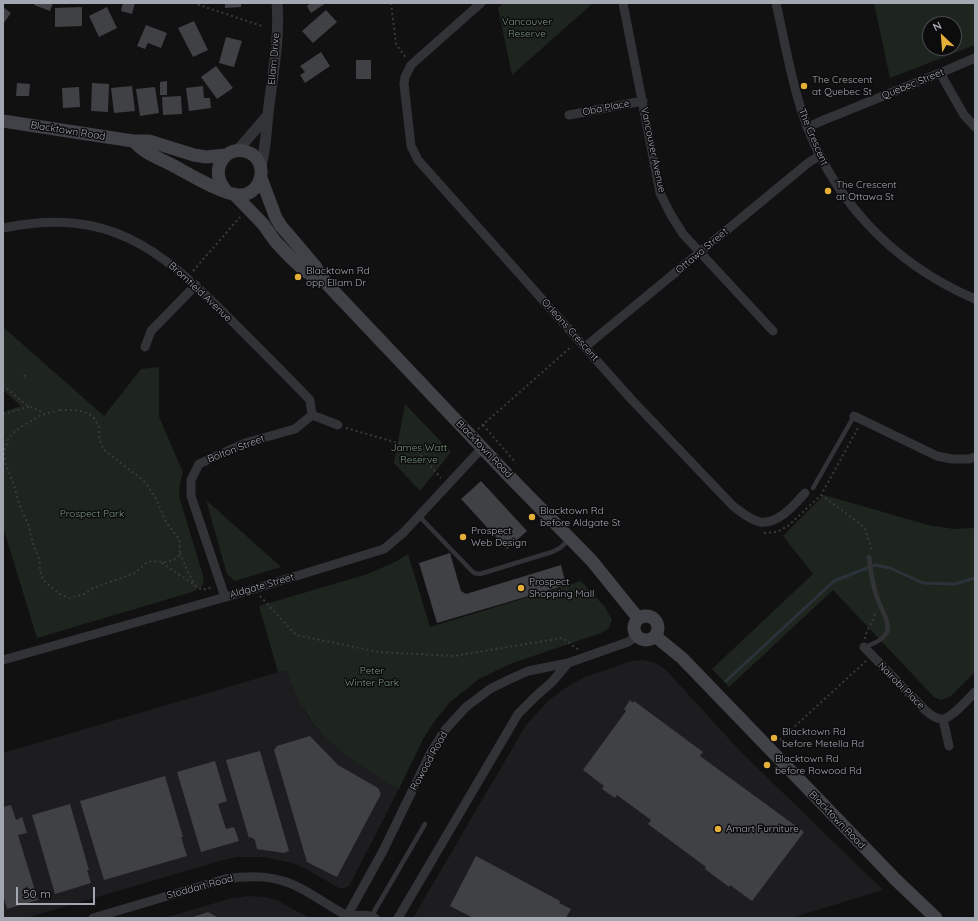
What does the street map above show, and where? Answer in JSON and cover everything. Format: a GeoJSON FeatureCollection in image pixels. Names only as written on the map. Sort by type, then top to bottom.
{"type":"FeatureCollection","features":[{"type":"Feature","properties":{"kind":"main road","name":"Blacktown Road"},"geometry":{"type":"LineString","coordinates":[[3,121],[133,141],[149,141],[194,155],[206,157],[232,153]]}},
{"type":"Feature","properties":{"kind":"main road","name":"Blacktown Road"},"geometry":{"type":"LineString","coordinates":[[133,141],[144,150],[204,182],[230,193],[263,224],[275,241],[305,271],[326,282]]}},
{"type":"Feature","properties":{"kind":"main road"},"geometry":{"type":"LineString","coordinates":[[232,153],[250,153],[254,156],[261,172],[259,184],[248,194],[241,195],[230,193],[219,180],[217,174],[218,167],[222,160],[232,153]]}},
{"type":"Feature","properties":{"kind":"main road","name":"Blacktown Road"},"geometry":{"type":"LineString","coordinates":[[261,172],[276,218],[326,282],[482,448],[570,538],[592,562],[638,618]]}},
{"type":"Feature","properties":{"kind":"main road"},"geometry":{"type":"LineString","coordinates":[[646,616],[653,618],[658,625],[658,629],[652,639],[644,641],[636,637],[634,633],[634,625],[638,618],[646,616]]}},
{"type":"Feature","properties":{"kind":"main road","name":"Blacktown Road"},"geometry":{"type":"LineString","coordinates":[[655,636],[682,658],[876,860],[936,918]]}},
{"type":"Feature","properties":{"kind":"street","name":"Ellam Drive"},"geometry":{"type":"LineString","coordinates":[[261,172],[272,89],[277,31],[277,3]]}},
{"type":"Feature","properties":{"kind":"street"},"geometry":{"type":"LineString","coordinates":[[411,65],[481,3]]}},
{"type":"Feature","properties":{"kind":"street","name":"Vancouver Avenue"},"geometry":{"type":"LineString","coordinates":[[623,3],[660,193],[670,214],[683,234],[773,331]]}},
{"type":"Feature","properties":{"kind":"street","name":"The Crescent"},"geometry":{"type":"LineString","coordinates":[[776,3],[796,95],[807,128],[819,156],[841,192],[874,232],[905,260],[953,290],[975,299]]}},
{"type":"Feature","properties":{"kind":"street","name":"Quebec Street"},"geometry":{"type":"LineString","coordinates":[[807,128],[940,74],[975,58]]}},
{"type":"Feature","properties":{"kind":"street","name":"Orleans Crescent"},"geometry":{"type":"LineString","coordinates":[[411,65],[405,76],[404,84],[411,146],[418,160],[631,399],[733,506],[746,516],[760,522],[776,519],[809,490]]}},
{"type":"Feature","properties":{"kind":"street"},"geometry":{"type":"LineString","coordinates":[[940,74],[964,115],[975,127]]}},
{"type":"Feature","properties":{"kind":"street","name":"Oba Place"},"geometry":{"type":"LineString","coordinates":[[569,115],[643,101]]}},
{"type":"Feature","properties":{"kind":"street"},"geometry":{"type":"LineString","coordinates":[[232,153],[268,115]]}},
{"type":"Feature","properties":{"kind":"street","name":"Ottawa Street"},"geometry":{"type":"LineString","coordinates":[[582,343],[700,253],[808,163],[819,156]]}},
{"type":"Feature","properties":{"kind":"street","name":"Bromfield Avenue"},"geometry":{"type":"LineString","coordinates":[[3,228],[43,221],[86,224],[128,237],[145,246],[169,262],[196,285],[310,400],[312,415]]}},
{"type":"Feature","properties":{"kind":"street"},"geometry":{"type":"LineString","coordinates":[[145,347],[151,331],[196,285]]}},
{"type":"Feature","properties":{"kind":"street"},"geometry":{"type":"LineString","coordinates":[[312,415],[338,424]]}},
{"type":"Feature","properties":{"kind":"street","name":"Bolton Street"},"geometry":{"type":"LineString","coordinates":[[225,597],[191,496],[191,480],[199,464],[245,443],[295,429],[312,415]]}},
{"type":"Feature","properties":{"kind":"street"},"geometry":{"type":"LineString","coordinates":[[858,418],[937,456],[958,459],[969,459],[975,457]]}},
{"type":"Feature","properties":{"kind":"street","name":"Aldgate Street"},"geometry":{"type":"LineString","coordinates":[[3,660],[254,589],[384,549],[420,516],[482,448]]}},
{"type":"Feature","properties":{"kind":"street","name":"Rowood Road"},"geometry":{"type":"LineString","coordinates":[[347,917],[383,851],[430,754],[453,721],[477,698],[508,680],[528,671],[568,663],[628,642],[636,637]]}},
{"type":"Feature","properties":{"kind":"street","name":"Nairobi Place"},"geometry":{"type":"LineString","coordinates":[[864,647],[871,656],[925,710],[934,717],[943,719]]}},
{"type":"Feature","properties":{"kind":"street","name":"Rowood Road"},"geometry":{"type":"LineString","coordinates":[[398,918],[518,714],[552,682],[568,663]]}},
{"type":"Feature","properties":{"kind":"street"},"geometry":{"type":"LineString","coordinates":[[949,746],[943,719],[951,715],[975,692]]}},
{"type":"Feature","properties":{"kind":"street","name":"Stoddart Road"},"geometry":{"type":"LineString","coordinates":[[94,918],[225,879],[243,876],[264,876],[282,880],[299,887],[347,917]]}},
{"type":"Feature","properties":{"kind":"street"},"geometry":{"type":"LineString","coordinates":[[347,917],[360,914],[372,917]]}},
{"type":"Feature","properties":{"kind":"lane"},"geometry":{"type":"LineString","coordinates":[[809,490],[858,418]]}},
{"type":"Feature","properties":{"kind":"lane"},"geometry":{"type":"LineString","coordinates":[[420,516],[474,573],[480,574],[552,552],[560,548],[570,538]]}},
{"type":"Feature","properties":{"kind":"lane"},"geometry":{"type":"LineString","coordinates":[[864,647],[877,643],[885,636],[888,629],[887,620],[875,591],[868,557]]}},
{"type":"Feature","properties":{"kind":"lane"},"geometry":{"type":"LineString","coordinates":[[372,917],[425,824]]}},
{"type":"Feature","properties":{"kind":"path"},"geometry":{"type":"LineString","coordinates":[[193,3],[262,26]]}},
{"type":"Feature","properties":{"kind":"path"},"geometry":{"type":"LineString","coordinates":[[391,3],[396,44],[411,65]]}},
{"type":"Feature","properties":{"kind":"path"},"geometry":{"type":"LineString","coordinates":[[187,278],[248,209]]}},
{"type":"Feature","properties":{"kind":"path"},"geometry":{"type":"LineString","coordinates":[[471,436],[582,343]]}},
{"type":"Feature","properties":{"kind":"path"},"geometry":{"type":"LineString","coordinates":[[3,385],[17,398],[44,413]]}},
{"type":"Feature","properties":{"kind":"path"},"geometry":{"type":"LineString","coordinates":[[3,414],[30,406]]}},
{"type":"Feature","properties":{"kind":"path"},"geometry":{"type":"LineString","coordinates":[[180,552],[179,556],[172,561],[148,562],[135,573],[93,588],[85,594],[79,596],[69,598],[64,597],[48,586],[41,574],[39,558],[34,547],[28,524],[19,504],[14,485],[6,466],[4,452],[7,442],[13,433],[44,413],[60,410],[78,411],[91,415],[95,418],[104,450],[143,480],[148,486],[166,522],[179,539],[180,552],[186,570],[196,585]]}},
{"type":"Feature","properties":{"kind":"path"},"geometry":{"type":"LineString","coordinates":[[821,495],[858,418]]}},
{"type":"Feature","properties":{"kind":"path"},"geometry":{"type":"LineString","coordinates":[[338,424],[354,431],[408,446],[416,450],[448,485]]}},
{"type":"Feature","properties":{"kind":"path"},"geometry":{"type":"LineString","coordinates":[[483,425],[516,463]]}},
{"type":"Feature","properties":{"kind":"path"},"geometry":{"type":"LineString","coordinates":[[161,562],[202,590],[221,584]]}},
{"type":"Feature","properties":{"kind":"path"},"geometry":{"type":"LineString","coordinates":[[254,589],[296,635],[379,652],[454,656],[562,638],[587,656]]}},
{"type":"Feature","properties":{"kind":"path"},"geometry":{"type":"LineString","coordinates":[[780,740],[871,656]]}},
{"type":"Feature","properties":{"kind":"shaded area"},"geometry":{"type":"Polygon","coordinates":[[[643,660],[656,663],[666,670],[741,752],[883,890],[791,918],[413,918],[526,725],[549,700],[567,687],[585,677],[632,661],[643,660]]]}},
{"type":"Feature","properties":{"kind":"shaded area"},"geometry":{"type":"Polygon","coordinates":[[[286,670],[306,714],[320,732],[354,761],[399,789],[349,886],[339,888],[293,863],[263,857],[238,857],[223,860],[26,918],[3,918],[3,753],[286,670]]]}},
{"type":"Feature","properties":{"kind":"shaded area"},"geometry":{"type":"Polygon","coordinates":[[[248,896],[264,897],[276,900],[310,918],[164,918],[232,898],[248,896]]]}},
{"type":"Feature","properties":{"kind":"green space","name":"Vancouver Reserve"},"geometry":{"type":"Polygon","coordinates":[[[504,3],[593,3],[512,75],[498,8],[504,3]]]}},
{"type":"Feature","properties":{"kind":"green space"},"geometry":{"type":"Polygon","coordinates":[[[874,3],[975,3],[975,45],[962,50],[962,16],[922,16],[922,56],[947,56],[890,78],[874,3]]]}},
{"type":"Feature","properties":{"kind":"green space","name":"Prospect Park"},"geometry":{"type":"Polygon","coordinates":[[[3,327],[104,416],[141,369],[159,367],[159,417],[183,472],[179,496],[204,579],[202,586],[192,592],[37,638],[3,527],[3,412],[21,406],[3,390],[3,327]]]}},
{"type":"Feature","properties":{"kind":"green space","name":"James Watt Reserve"},"geometry":{"type":"Polygon","coordinates":[[[405,404],[451,452],[420,491],[394,463],[405,404]]]}},
{"type":"Feature","properties":{"kind":"green space"},"geometry":{"type":"Polygon","coordinates":[[[824,495],[928,525],[954,529],[975,528],[975,672],[951,696],[941,700],[934,697],[833,590],[729,687],[712,669],[813,574],[783,536],[824,495]]]}},
{"type":"Feature","properties":{"kind":"green space"},"geometry":{"type":"Polygon","coordinates":[[[206,500],[281,567],[235,581],[227,574],[206,500]]]}},
{"type":"Feature","properties":{"kind":"green space","name":"Peter Winter Park"},"geometry":{"type":"Polygon","coordinates":[[[408,554],[430,627],[581,581],[605,607],[612,620],[609,628],[601,633],[510,664],[479,679],[450,702],[423,739],[399,789],[348,757],[326,738],[316,726],[295,693],[286,670],[278,672],[259,606],[368,574],[395,562],[408,554]]]}},
{"type":"Feature","properties":{"kind":"building"},"geometry":{"type":"Polygon","coordinates":[[[35,3],[53,3],[50,11],[34,5],[35,3]]]}},
{"type":"Feature","properties":{"kind":"building"},"geometry":{"type":"Polygon","coordinates":[[[123,3],[135,3],[132,14],[121,11],[123,3]]]}},
{"type":"Feature","properties":{"kind":"building"},"geometry":{"type":"Polygon","coordinates":[[[225,3],[241,3],[241,7],[225,8],[225,3]]]}},
{"type":"Feature","properties":{"kind":"building"},"geometry":{"type":"Polygon","coordinates":[[[311,3],[326,3],[311,13],[307,6],[311,3]]]}},
{"type":"Feature","properties":{"kind":"building"},"geometry":{"type":"Polygon","coordinates":[[[3,7],[11,13],[3,24],[3,7]]]}},
{"type":"Feature","properties":{"kind":"building"},"geometry":{"type":"Polygon","coordinates":[[[82,7],[82,26],[55,27],[55,8],[82,7]]]}},
{"type":"Feature","properties":{"kind":"building"},"geometry":{"type":"Polygon","coordinates":[[[107,7],[117,28],[99,37],[89,16],[107,7]]]}},
{"type":"Feature","properties":{"kind":"building"},"geometry":{"type":"Polygon","coordinates":[[[326,10],[337,22],[313,43],[302,31],[326,10]]]}},
{"type":"Feature","properties":{"kind":"building"},"geometry":{"type":"Polygon","coordinates":[[[194,21],[208,50],[193,57],[178,28],[194,21]]]}},
{"type":"Feature","properties":{"kind":"building"},"geometry":{"type":"Polygon","coordinates":[[[146,25],[167,33],[161,48],[148,43],[145,49],[137,46],[146,25]]]}},
{"type":"Feature","properties":{"kind":"building"},"geometry":{"type":"Polygon","coordinates":[[[226,37],[242,41],[234,67],[219,63],[226,37]]]}},
{"type":"Feature","properties":{"kind":"building"},"geometry":{"type":"Polygon","coordinates":[[[321,52],[330,66],[305,83],[300,75],[305,72],[300,66],[321,52]]]}},
{"type":"Feature","properties":{"kind":"building"},"geometry":{"type":"Polygon","coordinates":[[[356,60],[371,60],[371,79],[356,79],[356,60]]]}},
{"type":"Feature","properties":{"kind":"building"},"geometry":{"type":"Polygon","coordinates":[[[216,66],[233,88],[217,99],[201,77],[216,66]]]}},
{"type":"Feature","properties":{"kind":"building"},"geometry":{"type":"Polygon","coordinates":[[[167,81],[167,95],[160,95],[160,82],[167,81]]]}},
{"type":"Feature","properties":{"kind":"building"},"geometry":{"type":"Polygon","coordinates":[[[17,83],[30,84],[29,96],[16,96],[17,83]]]}},
{"type":"Feature","properties":{"kind":"building"},"geometry":{"type":"Polygon","coordinates":[[[92,83],[109,84],[108,112],[91,111],[92,83]]]}},
{"type":"Feature","properties":{"kind":"building"},"geometry":{"type":"Polygon","coordinates":[[[132,86],[135,111],[114,113],[111,88],[132,86]]]}},
{"type":"Feature","properties":{"kind":"building"},"geometry":{"type":"Polygon","coordinates":[[[203,86],[204,98],[210,98],[211,108],[189,111],[186,88],[203,86]]]}},
{"type":"Feature","properties":{"kind":"building"},"geometry":{"type":"Polygon","coordinates":[[[79,87],[80,107],[63,108],[62,88],[79,87]]]}},
{"type":"Feature","properties":{"kind":"building"},"geometry":{"type":"Polygon","coordinates":[[[155,87],[159,113],[140,116],[136,89],[155,87]]]}},
{"type":"Feature","properties":{"kind":"building"},"geometry":{"type":"Polygon","coordinates":[[[181,96],[182,114],[163,115],[162,97],[181,96]]]}},
{"type":"Feature","properties":{"kind":"building"},"geometry":{"type":"Polygon","coordinates":[[[481,481],[527,531],[507,549],[461,499],[481,481]]]}},
{"type":"Feature","properties":{"kind":"building","name":"Prospect Shopping Mall"},"geometry":{"type":"Polygon","coordinates":[[[450,553],[461,591],[466,594],[561,565],[566,585],[437,623],[419,563],[450,553]]]}},
{"type":"Feature","properties":{"kind":"building"},"geometry":{"type":"Polygon","coordinates":[[[630,700],[633,703],[634,701],[703,752],[700,756],[804,832],[752,901],[730,885],[729,887],[705,869],[706,867],[648,824],[651,820],[617,795],[615,798],[602,789],[604,786],[583,770],[626,711],[624,709],[630,700]]]}},
{"type":"Feature","properties":{"kind":"building"},"geometry":{"type":"Polygon","coordinates":[[[310,736],[338,765],[378,788],[381,794],[337,877],[307,862],[274,750],[277,746],[310,736]]]}},
{"type":"Feature","properties":{"kind":"building"},"geometry":{"type":"Polygon","coordinates":[[[260,751],[289,851],[284,853],[257,849],[255,840],[251,837],[249,838],[226,760],[260,751]]]}},
{"type":"Feature","properties":{"kind":"building"},"geometry":{"type":"Polygon","coordinates":[[[215,761],[227,801],[218,804],[226,829],[234,827],[239,841],[201,852],[177,772],[215,761]]]}},
{"type":"Feature","properties":{"kind":"building"},"geometry":{"type":"Polygon","coordinates":[[[165,776],[187,856],[104,880],[80,801],[165,776]]]}},
{"type":"Feature","properties":{"kind":"building"},"geometry":{"type":"Polygon","coordinates":[[[70,804],[89,870],[87,870],[91,883],[55,894],[32,815],[70,804]]]}},
{"type":"Feature","properties":{"kind":"building"},"geometry":{"type":"Polygon","coordinates":[[[11,805],[16,820],[22,817],[27,833],[18,835],[38,900],[7,909],[3,895],[3,807],[11,805]]]}},
{"type":"Feature","properties":{"kind":"building"},"geometry":{"type":"Polygon","coordinates":[[[476,856],[560,901],[559,903],[571,909],[566,918],[473,918],[450,906],[476,856]]]}},
{"type":"Feature","properties":{"kind":"building"},"geometry":{"type":"Polygon","coordinates":[[[208,912],[219,918],[190,918],[208,912]]]}},
{"type":"Feature","properties":{"kind":"waterway"},"geometry":{"type":"LineString","coordinates":[[726,681],[834,581],[875,565],[890,568],[923,583],[955,584],[975,578]]}},
{"type":"Feature","properties":{"kind":"place","name":"The Crescent at Quebec St"},"geometry":{"type":"Point","coordinates":[804,86]}},
{"type":"Feature","properties":{"kind":"place","name":"The Crescent at Ottawa St"},"geometry":{"type":"Point","coordinates":[828,191]}},
{"type":"Feature","properties":{"kind":"place","name":"Blacktown Rd opp Ellam Dr"},"geometry":{"type":"Point","coordinates":[298,277]}},
{"type":"Feature","properties":{"kind":"place","name":"Blacktown Rd before Aldgate St"},"geometry":{"type":"Point","coordinates":[532,517]}},
{"type":"Feature","properties":{"kind":"place","name":"Prospect Web Design"},"geometry":{"type":"Point","coordinates":[463,537]}},
{"type":"Feature","properties":{"kind":"place","name":"Prospect Shopping Mall"},"geometry":{"type":"Point","coordinates":[521,588]}},
{"type":"Feature","properties":{"kind":"place","name":"Blacktown Rd before Metella Rd"},"geometry":{"type":"Point","coordinates":[774,738]}},
{"type":"Feature","properties":{"kind":"place","name":"Blacktown Rd before Rowood Rd"},"geometry":{"type":"Point","coordinates":[767,765]}},
{"type":"Feature","properties":{"kind":"place","name":"Amart Furniture"},"geometry":{"type":"Point","coordinates":[718,829]}}]}
